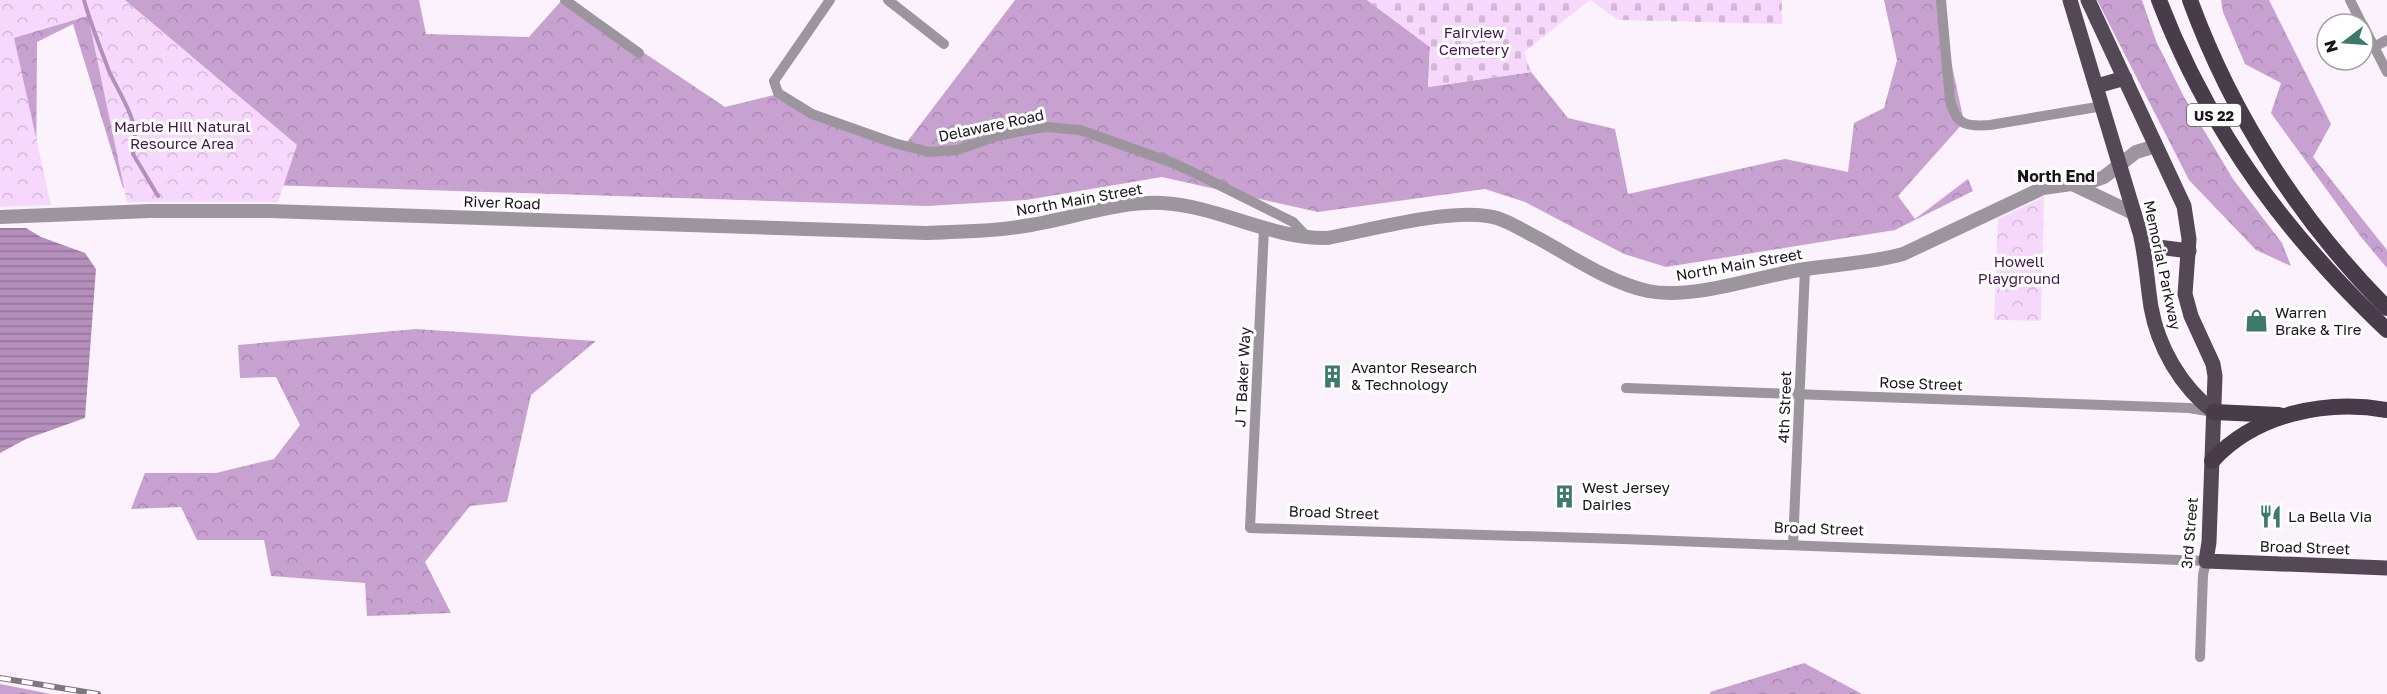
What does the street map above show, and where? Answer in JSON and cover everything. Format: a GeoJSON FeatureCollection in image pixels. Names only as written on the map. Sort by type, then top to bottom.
{"type":"FeatureCollection","features":[{"type":"Feature","properties":{"kind":"highway","name":"US 22"},"geometry":{"type":"LineString","coordinates":[[2159,0],[2206,102],[2254,178],[2319,260],[2387,330]]}},
{"type":"Feature","properties":{"kind":"highway","name":"US 22"},"geometry":{"type":"LineString","coordinates":[[2190,0],[2225,82],[2272,165],[2322,235],[2387,308]]}},
{"type":"Feature","properties":{"kind":"highway"},"geometry":{"type":"LineString","coordinates":[[2212,462],[2231,443],[2287,415],[2342,406],[2387,410]]}},
{"type":"Feature","properties":{"kind":"highway"},"geometry":{"type":"LineString","coordinates":[[2214,412],[2287,415]]}},
{"type":"Feature","properties":{"kind":"main road","name":"Memorial Parkway"},"geometry":{"type":"LineString","coordinates":[[2070,0],[2143,245],[2152,314],[2162,344],[2172,364],[2191,391],[2214,412]]}},
{"type":"Feature","properties":{"kind":"main road","name":"Memorial Parkway"},"geometry":{"type":"LineString","coordinates":[[2088,0],[2184,206],[2189,229],[2185,294],[2191,316],[2215,370],[2214,412]]}},
{"type":"Feature","properties":{"kind":"main road"},"geometry":{"type":"LineString","coordinates":[[2097,86],[2125,78]]}},
{"type":"Feature","properties":{"kind":"main road"},"geometry":{"type":"LineString","coordinates":[[2143,245],[2189,251]]}},
{"type":"Feature","properties":{"kind":"main road","name":"3rd Street"},"geometry":{"type":"LineString","coordinates":[[2206,561],[2209,542],[2214,412]]}},
{"type":"Feature","properties":{"kind":"main road","name":"Broad Street"},"geometry":{"type":"LineString","coordinates":[[2206,561],[2387,568]]}},
{"type":"Feature","properties":{"kind":"street"},"geometry":{"type":"LineString","coordinates":[[565,0],[639,53]]}},
{"type":"Feature","properties":{"kind":"street","name":"Delaware Road"},"geometry":{"type":"LineString","coordinates":[[831,0],[774,81],[777,90],[792,104],[812,114],[904,146],[929,152],[957,150],[997,136],[1032,129],[1047,127],[1080,130],[1190,171],[1293,222],[1308,238]]}},
{"type":"Feature","properties":{"kind":"street"},"geometry":{"type":"LineString","coordinates":[[888,0],[944,44]]}},
{"type":"Feature","properties":{"kind":"street"},"geometry":{"type":"LineString","coordinates":[[1941,0],[1950,100],[1955,115],[1964,124],[1974,126],[2103,106]]}},
{"type":"Feature","properties":{"kind":"street"},"geometry":{"type":"LineString","coordinates":[[2375,49],[2387,72]]}},
{"type":"Feature","properties":{"kind":"street","name":"North Main Street"},"geometry":{"type":"LineString","coordinates":[[1004,228],[1030,226],[1116,207],[1161,203],[1201,209],[1264,228],[1308,238],[1327,238],[1407,222],[1484,215],[1515,225],[1596,271],[1650,291],[1665,293],[1699,290],[1804,269],[1903,255],[2043,188],[2098,180],[2136,152],[2156,146]]}},
{"type":"Feature","properties":{"kind":"street"},"geometry":{"type":"LineString","coordinates":[[2072,184],[2134,214]]}},
{"type":"Feature","properties":{"kind":"street","name":"River Road"},"geometry":{"type":"LineString","coordinates":[[0,217],[150,211],[259,211],[918,232],[973,232],[1004,228]]}},
{"type":"Feature","properties":{"kind":"street","name":"J T Baker Way"},"geometry":{"type":"LineString","coordinates":[[1250,528],[1264,228]]}},
{"type":"Feature","properties":{"kind":"street","name":"4th Street"},"geometry":{"type":"LineString","coordinates":[[1793,545],[1804,269]]}},
{"type":"Feature","properties":{"kind":"street","name":"Rose Street"},"geometry":{"type":"LineString","coordinates":[[1626,388],[2189,408],[2214,412]]}},
{"type":"Feature","properties":{"kind":"street","name":"Broad Street"},"geometry":{"type":"LineString","coordinates":[[1250,528],[2206,561]]}},
{"type":"Feature","properties":{"kind":"street","name":"3rd Street"},"geometry":{"type":"LineString","coordinates":[[2200,657],[2203,574],[2206,561]]}},
{"type":"Feature","properties":{"kind":"green space"},"geometry":{"type":"Polygon","coordinates":[[[0,0],[419,0],[426,34],[529,37],[562,0],[565,0],[725,107],[774,95],[904,146],[1015,0],[1367,0],[1430,47],[1428,87],[1531,72],[1568,118],[1615,129],[1628,194],[1785,159],[1848,172],[1854,123],[1884,108],[1897,60],[1884,0],[1938,0],[1964,122],[1898,196],[1915,219],[1968,179],[1973,191],[1895,230],[1666,267],[1624,254],[1525,202],[1485,189],[1318,212],[1162,177],[1026,200],[927,206],[270,185],[123,188],[73,24],[37,42],[36,190],[0,0]]]}},
{"type":"Feature","properties":{"kind":"green space","name":"Marble Hill Natural Resource Area"},"geometry":{"type":"Polygon","coordinates":[[[0,0],[125,0],[297,145],[278,202],[127,202],[88,16],[14,38],[51,205],[0,207],[0,0]]]}},
{"type":"Feature","properties":{"kind":"green space","name":"Fairview Cemetery"},"geometry":{"type":"Polygon","coordinates":[[[1367,0],[1590,0],[1524,52],[1531,72],[1428,87],[1430,47],[1367,0]]]}},
{"type":"Feature","properties":{"kind":"green space"},"geometry":{"type":"Polygon","coordinates":[[[1590,0],[1782,0],[1782,24],[1618,20],[1590,0]]]}},
{"type":"Feature","properties":{"kind":"green space"},"geometry":{"type":"Polygon","coordinates":[[[2097,0],[2142,0],[2156,41],[2184,97],[2233,179],[2282,243],[2291,266],[2256,250],[2189,180],[2097,0]]]}},
{"type":"Feature","properties":{"kind":"green space"},"geometry":{"type":"Polygon","coordinates":[[[2221,0],[2269,0],[2331,124],[2313,157],[2387,250],[2387,268],[2361,237],[2271,113],[2281,83],[2245,64],[2223,12],[2221,0]]]}},
{"type":"Feature","properties":{"kind":"green space","name":"Howell Playground"},"geometry":{"type":"Polygon","coordinates":[[[2044,197],[2041,321],[1994,320],[1998,219],[2044,197]]]}},
{"type":"Feature","properties":{"kind":"green space"},"geometry":{"type":"Polygon","coordinates":[[[416,329],[596,341],[531,395],[507,502],[470,506],[425,562],[451,613],[367,616],[365,583],[271,576],[264,540],[197,540],[181,507],[131,509],[145,473],[216,473],[274,459],[300,425],[276,377],[240,378],[238,345],[416,329]]]}},
{"type":"Feature","properties":{"kind":"green space"},"geometry":{"type":"Polygon","coordinates":[[[1804,663],[1862,694],[1710,694],[1710,692],[1804,663]]]}},
{"type":"Feature","properties":{"kind":"green space"},"geometry":{"type":"Polygon","coordinates":[[[0,684],[51,694],[0,694],[0,684]]]}},
{"type":"Feature","properties":{"kind":"shaded area"},"geometry":{"type":"Polygon","coordinates":[[[0,228],[26,228],[41,237],[85,253],[96,269],[85,418],[26,439],[0,453],[0,228]]]}},
{"type":"Feature","properties":{"kind":"waterway"},"geometry":{"type":"LineString","coordinates":[[84,0],[109,71],[133,121],[135,132],[133,154],[158,196]]}},
{"type":"Feature","properties":{"kind":"railway"},"geometry":{"type":"LineString","coordinates":[[0,678],[98,694]]}},
{"type":"Feature","properties":{"kind":"place","name":"Warren Brake & Tire"},"geometry":{"type":"Point","coordinates":[2257,321]}},
{"type":"Feature","properties":{"kind":"place","name":"Avantor Research & Technology"},"geometry":{"type":"Point","coordinates":[1333,376]}},
{"type":"Feature","properties":{"kind":"place","name":"West Jersey Dairies"},"geometry":{"type":"Point","coordinates":[1564,496]}},
{"type":"Feature","properties":{"kind":"place","name":"La Bella Via"},"geometry":{"type":"Point","coordinates":[2270,516]}},
{"type":"Feature","properties":{"kind":"district","name":"North End"},"geometry":{"type":"Point","coordinates":[2056,176]}}]}
